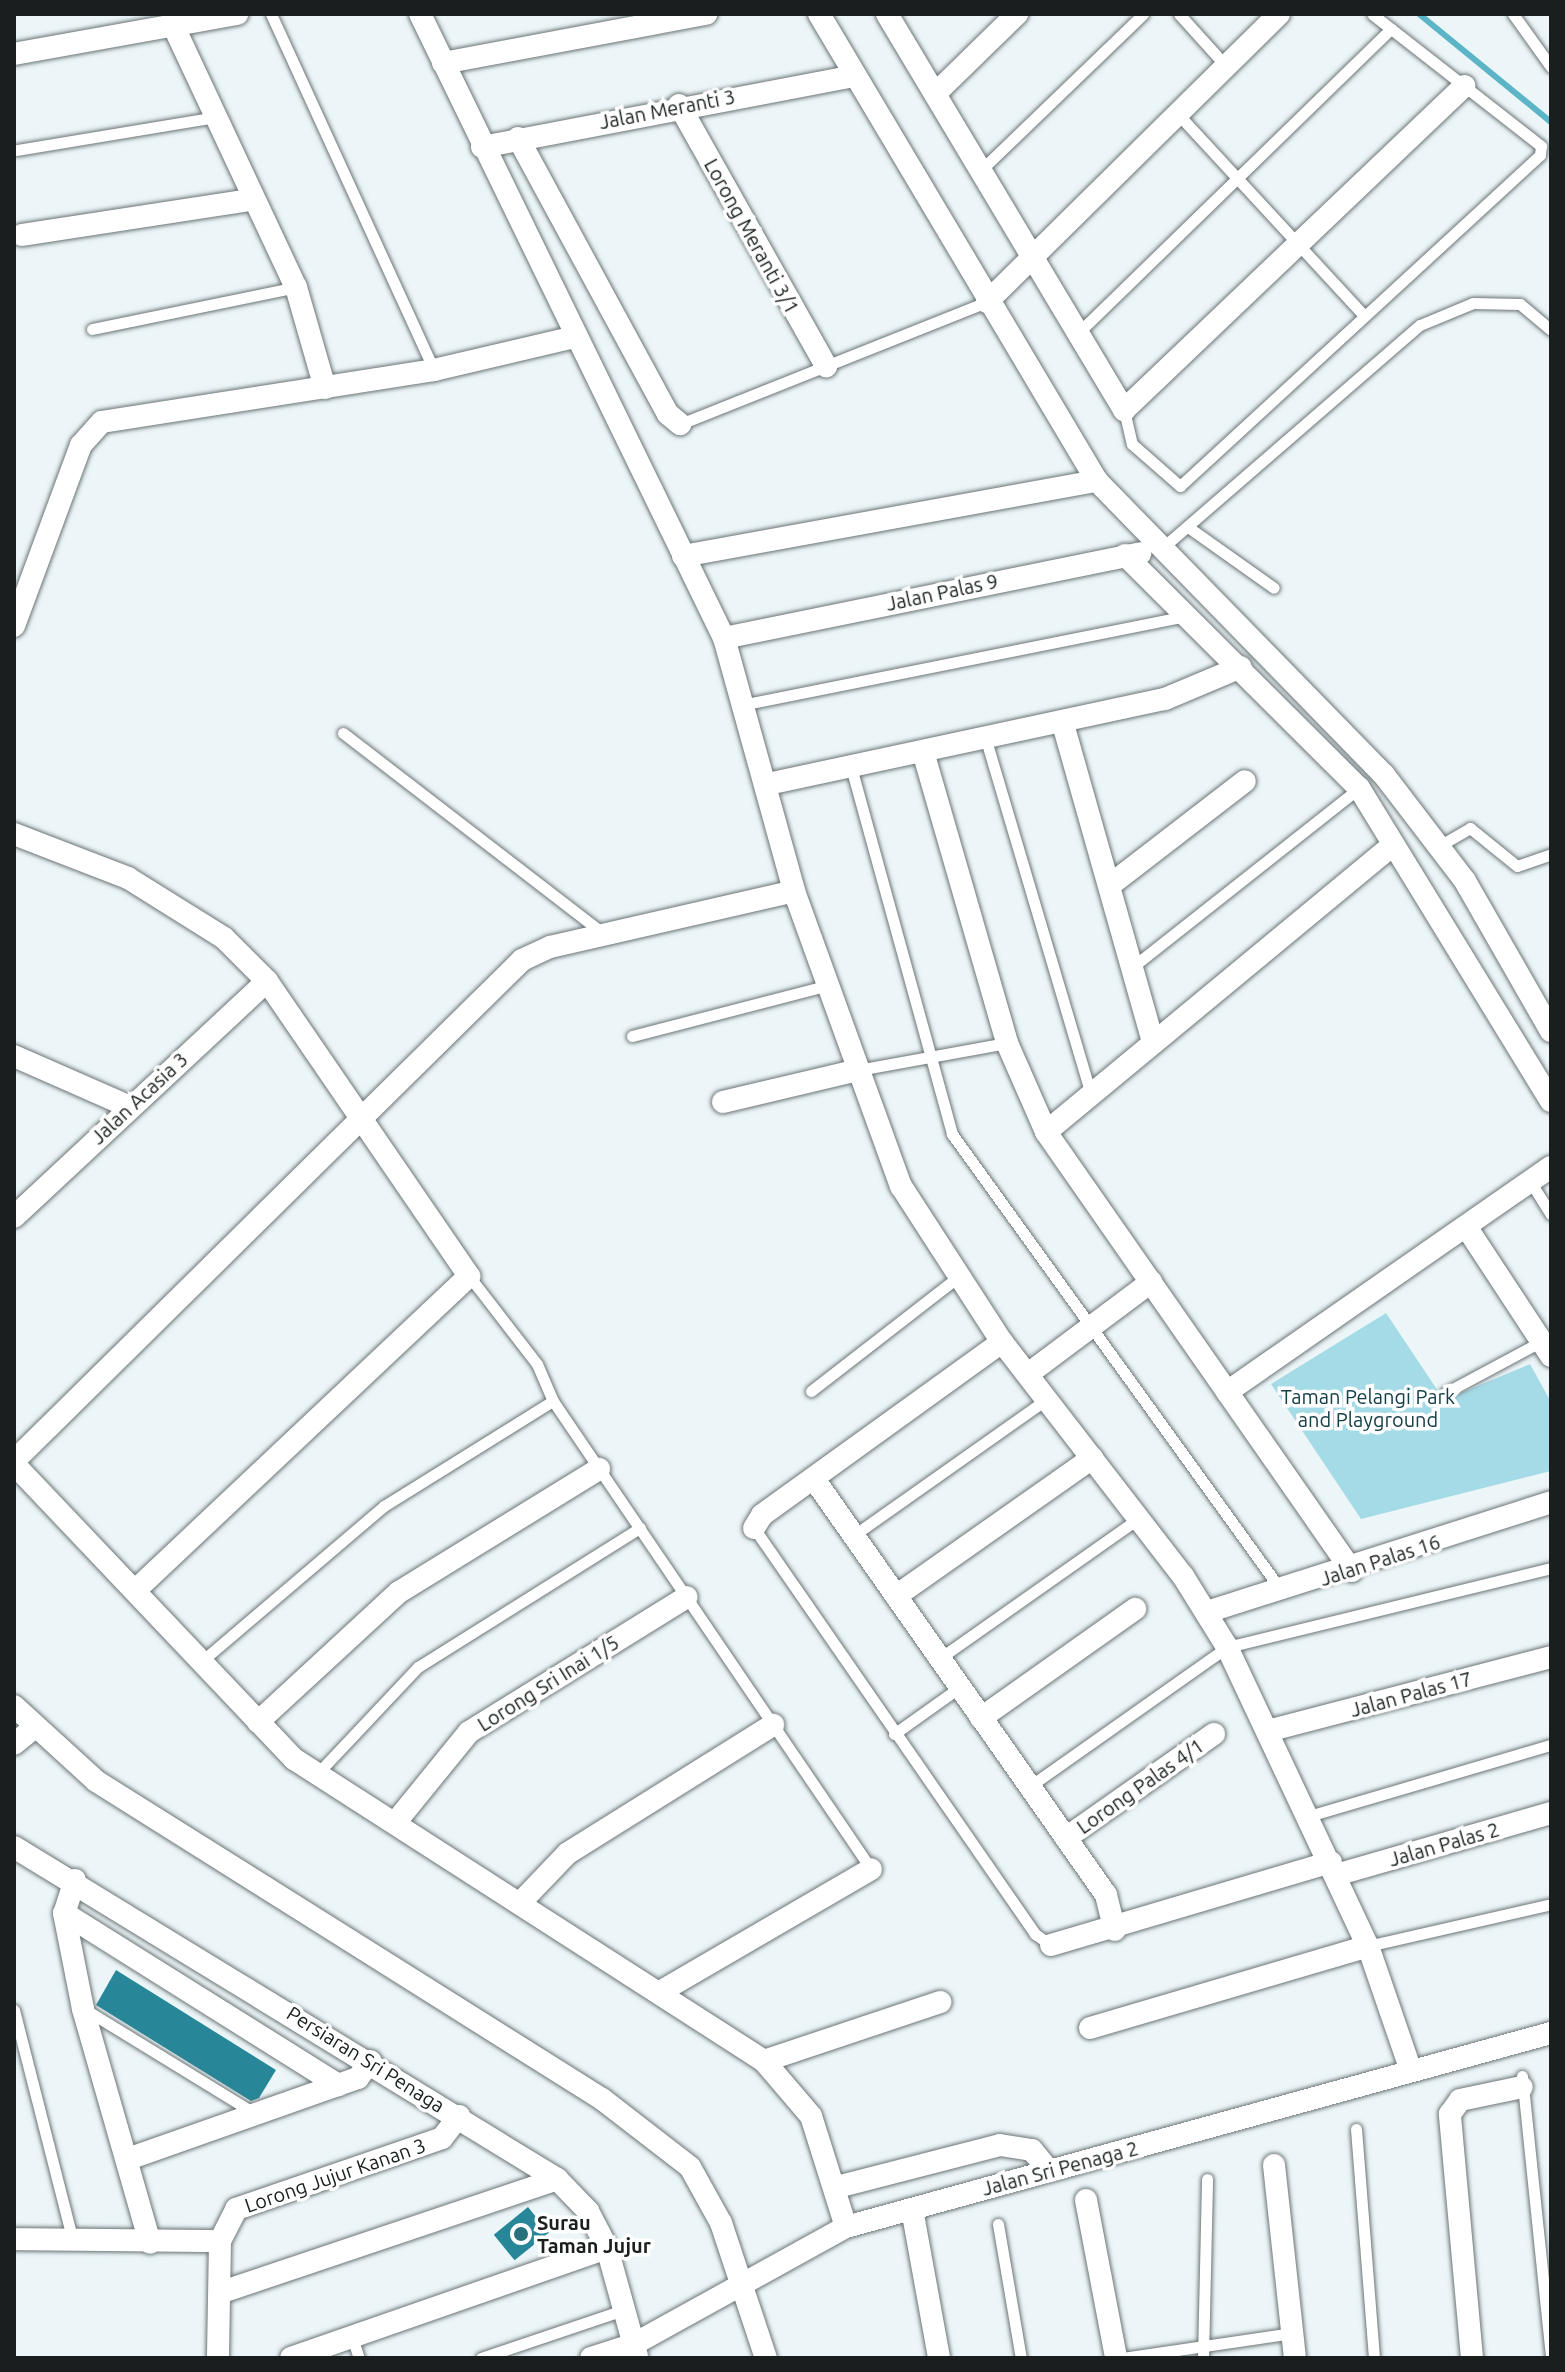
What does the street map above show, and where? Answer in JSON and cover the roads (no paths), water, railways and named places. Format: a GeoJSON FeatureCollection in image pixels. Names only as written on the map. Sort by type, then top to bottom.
{"type":"FeatureCollection","features":[{"type":"Feature","properties":{"kind":"street"},"geometry":{"type":"LineString","coordinates":[[14,54],[237,14]]}},
{"type":"Feature","properties":{"kind":"street"},"geometry":{"type":"LineString","coordinates":[[420,14],[482,147],[724,638],[741,705],[768,784],[794,891],[854,1071],[901,1186],[1002,1342],[1139,1517],[1207,1612],[1271,1730],[1334,1868],[1368,1946],[1411,2071]]}},
{"type":"Feature","properties":{"kind":"street"},"geometry":{"type":"LineString","coordinates":[[443,63],[706,14]]}},
{"type":"Feature","properties":{"kind":"street"},"geometry":{"type":"LineString","coordinates":[[819,14],[987,302],[1097,481],[1384,775],[1439,846],[1551,1031]]}},
{"type":"Feature","properties":{"kind":"street"},"geometry":{"type":"LineString","coordinates":[[887,14],[1124,410],[1300,247],[1464,86]]}},
{"type":"Feature","properties":{"kind":"street"},"geometry":{"type":"LineString","coordinates":[[935,94],[1017,14]]}},
{"type":"Feature","properties":{"kind":"street"},"geometry":{"type":"LineString","coordinates":[[987,302],[1279,14]]}},
{"type":"Feature","properties":{"kind":"street"},"geometry":{"type":"LineString","coordinates":[[173,25],[211,118],[296,287],[325,388]]}},
{"type":"Feature","properties":{"kind":"street","name":"Jalan Meranti 3"},"geometry":{"type":"LineString","coordinates":[[482,147],[679,105],[854,76]]}},
{"type":"Feature","properties":{"kind":"street","name":"Lorong Meranti 3/1"},"geometry":{"type":"LineString","coordinates":[[679,105],[826,366]]}},
{"type":"Feature","properties":{"kind":"street"},"geometry":{"type":"LineString","coordinates":[[518,138],[668,414],[680,424]]}},
{"type":"Feature","properties":{"kind":"street"},"geometry":{"type":"LineString","coordinates":[[22,235],[251,200]]}},
{"type":"Feature","properties":{"kind":"street"},"geometry":{"type":"LineString","coordinates":[[14,626],[81,445],[102,422],[434,370],[575,337]]}},
{"type":"Feature","properties":{"kind":"street"},"geometry":{"type":"LineString","coordinates":[[683,556],[1097,481]]}},
{"type":"Feature","properties":{"kind":"street","name":"Jalan Palas 9"},"geometry":{"type":"LineString","coordinates":[[724,638],[1161,549]]}},
{"type":"Feature","properties":{"kind":"street"},"geometry":{"type":"LineString","coordinates":[[1125,555],[1189,615],[1359,788],[1391,847],[1551,1101]]}},
{"type":"Feature","properties":{"kind":"street"},"geometry":{"type":"LineString","coordinates":[[768,784],[924,755],[1165,699],[1241,667]]}},
{"type":"Feature","properties":{"kind":"street"},"geometry":{"type":"LineString","coordinates":[[1063,724],[1114,882],[1153,1041]]}},
{"type":"Feature","properties":{"kind":"street"},"geometry":{"type":"LineString","coordinates":[[924,755],[1007,1043],[1046,1132],[1352,1571]]}},
{"type":"Feature","properties":{"kind":"street"},"geometry":{"type":"LineString","coordinates":[[1114,882],[1245,781]]}},
{"type":"Feature","properties":{"kind":"street"},"geometry":{"type":"LineString","coordinates":[[14,834],[179,905],[267,981],[469,1276],[138,1588]]}},
{"type":"Feature","properties":{"kind":"street"},"geometry":{"type":"LineString","coordinates":[[1046,1132],[1090,1091],[1391,847]]}},
{"type":"Feature","properties":{"kind":"street"},"geometry":{"type":"LineString","coordinates":[[794,891],[605,935],[522,960],[14,1462],[138,1588],[258,1722],[317,1774],[764,2061],[811,2116],[837,2187],[846,2227]]}},
{"type":"Feature","properties":{"kind":"street","name":"Jalan Acasia 3"},"geometry":{"type":"LineString","coordinates":[[14,1217],[128,1106],[267,981]]}},
{"type":"Feature","properties":{"kind":"street"},"geometry":{"type":"LineString","coordinates":[[14,1056],[128,1106]]}},
{"type":"Feature","properties":{"kind":"street"},"geometry":{"type":"LineString","coordinates":[[723,1102],[854,1071]]}},
{"type":"Feature","properties":{"kind":"street"},"geometry":{"type":"LineString","coordinates":[[1227,1392],[1551,1167]]}},
{"type":"Feature","properties":{"kind":"street"},"geometry":{"type":"LineString","coordinates":[[1467,1228],[1546,1348]]}},
{"type":"Feature","properties":{"kind":"street"},"geometry":{"type":"LineString","coordinates":[[1028,1374],[1091,1330],[1151,1282]]}},
{"type":"Feature","properties":{"kind":"street"},"geometry":{"type":"LineString","coordinates":[[754,1528],[814,1479],[1002,1342]]}},
{"type":"Feature","properties":{"kind":"street"},"geometry":{"type":"LineString","coordinates":[[896,1596],[1092,1458]]}},
{"type":"Feature","properties":{"kind":"street"},"geometry":{"type":"LineString","coordinates":[[258,1722],[399,1592],[599,1469]]}},
{"type":"Feature","properties":{"kind":"street"},"geometry":{"type":"LineString","coordinates":[[814,1479],[1106,1895],[1115,1930]]}},
{"type":"Feature","properties":{"kind":"street","name":"Jalan Palas 16"},"geometry":{"type":"LineString","coordinates":[[1207,1612],[1352,1571],[1551,1502]]}},
{"type":"Feature","properties":{"kind":"street","name":"Lorong Sri Inai 1/5"},"geometry":{"type":"LineString","coordinates":[[395,1823],[469,1732],[687,1597]]}},
{"type":"Feature","properties":{"kind":"street"},"geometry":{"type":"LineString","coordinates":[[981,1718],[1135,1609]]}},
{"type":"Feature","properties":{"kind":"street","name":"Jalan Palas 17"},"geometry":{"type":"LineString","coordinates":[[1271,1730],[1551,1657]]}},
{"type":"Feature","properties":{"kind":"street"},"geometry":{"type":"LineString","coordinates":[[14,1706],[96,1781],[602,2099],[690,2167],[711,2198],[766,2358]]}},
{"type":"Feature","properties":{"kind":"street"},"geometry":{"type":"LineString","coordinates":[[520,1903],[568,1853],[773,1725]]}},
{"type":"Feature","properties":{"kind":"street"},"geometry":{"type":"LineString","coordinates":[[14,1744],[35,1727]]}},
{"type":"Feature","properties":{"kind":"street","name":"Lorong Palas 4/1"},"geometry":{"type":"LineString","coordinates":[[1066,1838],[1214,1734]]}},
{"type":"Feature","properties":{"kind":"street","name":"Jalan Palas 2"},"geometry":{"type":"LineString","coordinates":[[1051,1945],[1551,1813]]}},
{"type":"Feature","properties":{"kind":"street","name":"Persiaran Sri Penaga"},"geometry":{"type":"LineString","coordinates":[[14,1847],[75,1880],[557,2179],[588,2211],[607,2248],[636,2351]]}},
{"type":"Feature","properties":{"kind":"street"},"geometry":{"type":"LineString","coordinates":[[660,1992],[871,1869]]}},
{"type":"Feature","properties":{"kind":"street"},"geometry":{"type":"LineString","coordinates":[[75,1880],[64,1913],[83,2009],[150,2243]]}},
{"type":"Feature","properties":{"kind":"street"},"geometry":{"type":"LineString","coordinates":[[64,1913],[338,2085]]}},
{"type":"Feature","properties":{"kind":"street"},"geometry":{"type":"LineString","coordinates":[[1090,2028],[1368,1946]]}},
{"type":"Feature","properties":{"kind":"street"},"geometry":{"type":"LineString","coordinates":[[764,2061],[940,2002]]}},
{"type":"Feature","properties":{"kind":"street","name":"Jalan Sri Penaga 2"},"geometry":{"type":"LineString","coordinates":[[591,2358],[636,2351],[846,2227],[1551,2033]]}},
{"type":"Feature","properties":{"kind":"street"},"geometry":{"type":"LineString","coordinates":[[128,2159],[358,2078],[371,2061]]}},
{"type":"Feature","properties":{"kind":"street"},"geometry":{"type":"LineString","coordinates":[[1472,2358],[1450,2114],[1460,2100],[1522,2081]]}},
{"type":"Feature","properties":{"kind":"street","name":"Lorong Jujur Kanan 3"},"geometry":{"type":"LineString","coordinates":[[220,2241],[236,2209],[442,2138],[459,2116]]}},
{"type":"Feature","properties":{"kind":"street"},"geometry":{"type":"LineString","coordinates":[[837,2187],[1000,2145],[1032,2150],[1049,2171]]}},
{"type":"Feature","properties":{"kind":"street"},"geometry":{"type":"LineString","coordinates":[[1274,2165],[1295,2358]]}},
{"type":"Feature","properties":{"kind":"street"},"geometry":{"type":"LineString","coordinates":[[222,2292],[557,2179]]}},
{"type":"Feature","properties":{"kind":"street"},"geometry":{"type":"LineString","coordinates":[[1086,2200],[1116,2358]]}},
{"type":"Feature","properties":{"kind":"street"},"geometry":{"type":"LineString","coordinates":[[912,2209],[939,2358]]}},
{"type":"Feature","properties":{"kind":"street"},"geometry":{"type":"LineString","coordinates":[[14,2239],[150,2243],[220,2241],[222,2292],[218,2358]]}},
{"type":"Feature","properties":{"kind":"street"},"geometry":{"type":"LineString","coordinates":[[291,2358],[356,2347],[607,2248]]}},
{"type":"Feature","properties":{"kind":"lane"},"geometry":{"type":"LineString","coordinates":[[271,14],[434,370]]}},
{"type":"Feature","properties":{"kind":"lane"},"geometry":{"type":"LineString","coordinates":[[981,170],[1143,14]]}},
{"type":"Feature","properties":{"kind":"lane"},"geometry":{"type":"LineString","coordinates":[[1179,14],[1226,66]]}},
{"type":"Feature","properties":{"kind":"lane"},"geometry":{"type":"LineString","coordinates":[[1124,410],[1132,444],[1180,486],[1540,155],[1541,146],[1372,14]]}},
{"type":"Feature","properties":{"kind":"lane"},"geometry":{"type":"LineString","coordinates":[[1513,14],[1551,67]]}},
{"type":"Feature","properties":{"kind":"lane"},"geometry":{"type":"LineString","coordinates":[[1077,334],[1391,29]]}},
{"type":"Feature","properties":{"kind":"lane"},"geometry":{"type":"LineString","coordinates":[[1177,113],[1364,316]]}},
{"type":"Feature","properties":{"kind":"lane"},"geometry":{"type":"LineString","coordinates":[[17,150],[211,118]]}},
{"type":"Feature","properties":{"kind":"lane"},"geometry":{"type":"LineString","coordinates":[[92,329],[296,287]]}},
{"type":"Feature","properties":{"kind":"lane"},"geometry":{"type":"LineString","coordinates":[[680,424],[987,302]]}},
{"type":"Feature","properties":{"kind":"lane"},"geometry":{"type":"LineString","coordinates":[[1161,549],[1420,325],[1473,303],[1520,304],[1551,330]]}},
{"type":"Feature","properties":{"kind":"lane"},"geometry":{"type":"LineString","coordinates":[[1188,527],[1274,588]]}},
{"type":"Feature","properties":{"kind":"lane"},"geometry":{"type":"LineString","coordinates":[[741,705],[1189,615]]}},
{"type":"Feature","properties":{"kind":"lane"},"geometry":{"type":"LineString","coordinates":[[343,733],[605,935]]}},
{"type":"Feature","properties":{"kind":"lane"},"geometry":{"type":"LineString","coordinates":[[986,740],[1090,1091]]}},
{"type":"Feature","properties":{"kind":"lane"},"geometry":{"type":"LineString","coordinates":[[851,767],[937,1058],[952,1134],[1282,1591]]}},
{"type":"Feature","properties":{"kind":"lane"},"geometry":{"type":"LineString","coordinates":[[1135,965],[1359,788]]}},
{"type":"Feature","properties":{"kind":"lane"},"geometry":{"type":"LineString","coordinates":[[1439,846],[1470,828],[1517,866],[1527,868],[1551,854]]}},
{"type":"Feature","properties":{"kind":"lane"},"geometry":{"type":"LineString","coordinates":[[632,1036],[826,986]]}},
{"type":"Feature","properties":{"kind":"lane"},"geometry":{"type":"LineString","coordinates":[[854,1071],[1007,1043]]}},
{"type":"Feature","properties":{"kind":"lane"},"geometry":{"type":"LineString","coordinates":[[1530,1181],[1551,1214]]}},
{"type":"Feature","properties":{"kind":"lane"},"geometry":{"type":"LineString","coordinates":[[469,1276],[537,1364],[553,1401],[871,1869]]}},
{"type":"Feature","properties":{"kind":"lane"},"geometry":{"type":"LineString","coordinates":[[811,1391],[958,1277]]}},
{"type":"Feature","properties":{"kind":"lane"},"geometry":{"type":"LineString","coordinates":[[1445,1393],[1546,1348]]}},
{"type":"Feature","properties":{"kind":"lane"},"geometry":{"type":"LineString","coordinates":[[854,1535],[1048,1398]]}},
{"type":"Feature","properties":{"kind":"lane"},"geometry":{"type":"LineString","coordinates":[[203,1660],[384,1506],[553,1401]]}},
{"type":"Feature","properties":{"kind":"lane"},"geometry":{"type":"LineString","coordinates":[[940,1658],[1139,1517]]}},
{"type":"Feature","properties":{"kind":"lane"},"geometry":{"type":"LineString","coordinates":[[317,1774],[418,1667],[640,1528]]}},
{"type":"Feature","properties":{"kind":"lane"},"geometry":{"type":"LineString","coordinates":[[754,1528],[1035,1934],[1051,1945]]}},
{"type":"Feature","properties":{"kind":"lane"},"geometry":{"type":"LineString","coordinates":[[1030,1786],[1227,1647],[1551,1568]]}},
{"type":"Feature","properties":{"kind":"lane"},"geometry":{"type":"LineString","coordinates":[[894,1734],[960,1687]]}},
{"type":"Feature","properties":{"kind":"lane"},"geometry":{"type":"LineString","coordinates":[[1309,1816],[1551,1745]]}},
{"type":"Feature","properties":{"kind":"lane"},"geometry":{"type":"LineString","coordinates":[[1368,1946],[1551,1904]]}},
{"type":"Feature","properties":{"kind":"lane"},"geometry":{"type":"LineString","coordinates":[[83,2009],[256,2114]]}},
{"type":"Feature","properties":{"kind":"lane"},"geometry":{"type":"LineString","coordinates":[[14,2010],[73,2242]]}},
{"type":"Feature","properties":{"kind":"lane"},"geometry":{"type":"LineString","coordinates":[[1522,2081],[1551,2358]]}},
{"type":"Feature","properties":{"kind":"lane"},"geometry":{"type":"LineString","coordinates":[[1356,2129],[1374,2358]]}},
{"type":"Feature","properties":{"kind":"lane"},"geometry":{"type":"LineString","coordinates":[[1202,2353],[1207,2179]]}},
{"type":"Feature","properties":{"kind":"lane"},"geometry":{"type":"LineString","coordinates":[[998,2224],[1021,2358]]}},
{"type":"Feature","properties":{"kind":"lane"},"geometry":{"type":"LineString","coordinates":[[481,2358],[624,2310]]}},
{"type":"Feature","properties":{"kind":"lane"},"geometry":{"type":"LineString","coordinates":[[1123,2358],[1202,2353],[1292,2333]]}},
{"type":"Feature","properties":{"kind":"waterway"},"geometry":{"type":"LineString","coordinates":[[1419,14],[1551,122]]}},
{"type":"Feature","properties":{"kind":"place","name":"Surau Taman Jujur"},"geometry":{"type":"Point","coordinates":[521,2234]}},
{"type":"Feature","properties":{"kind":"park label","name":"Taman Pelangi Park and Playground"},"geometry":{"type":"Point","coordinates":[1368,1408]}}]}
